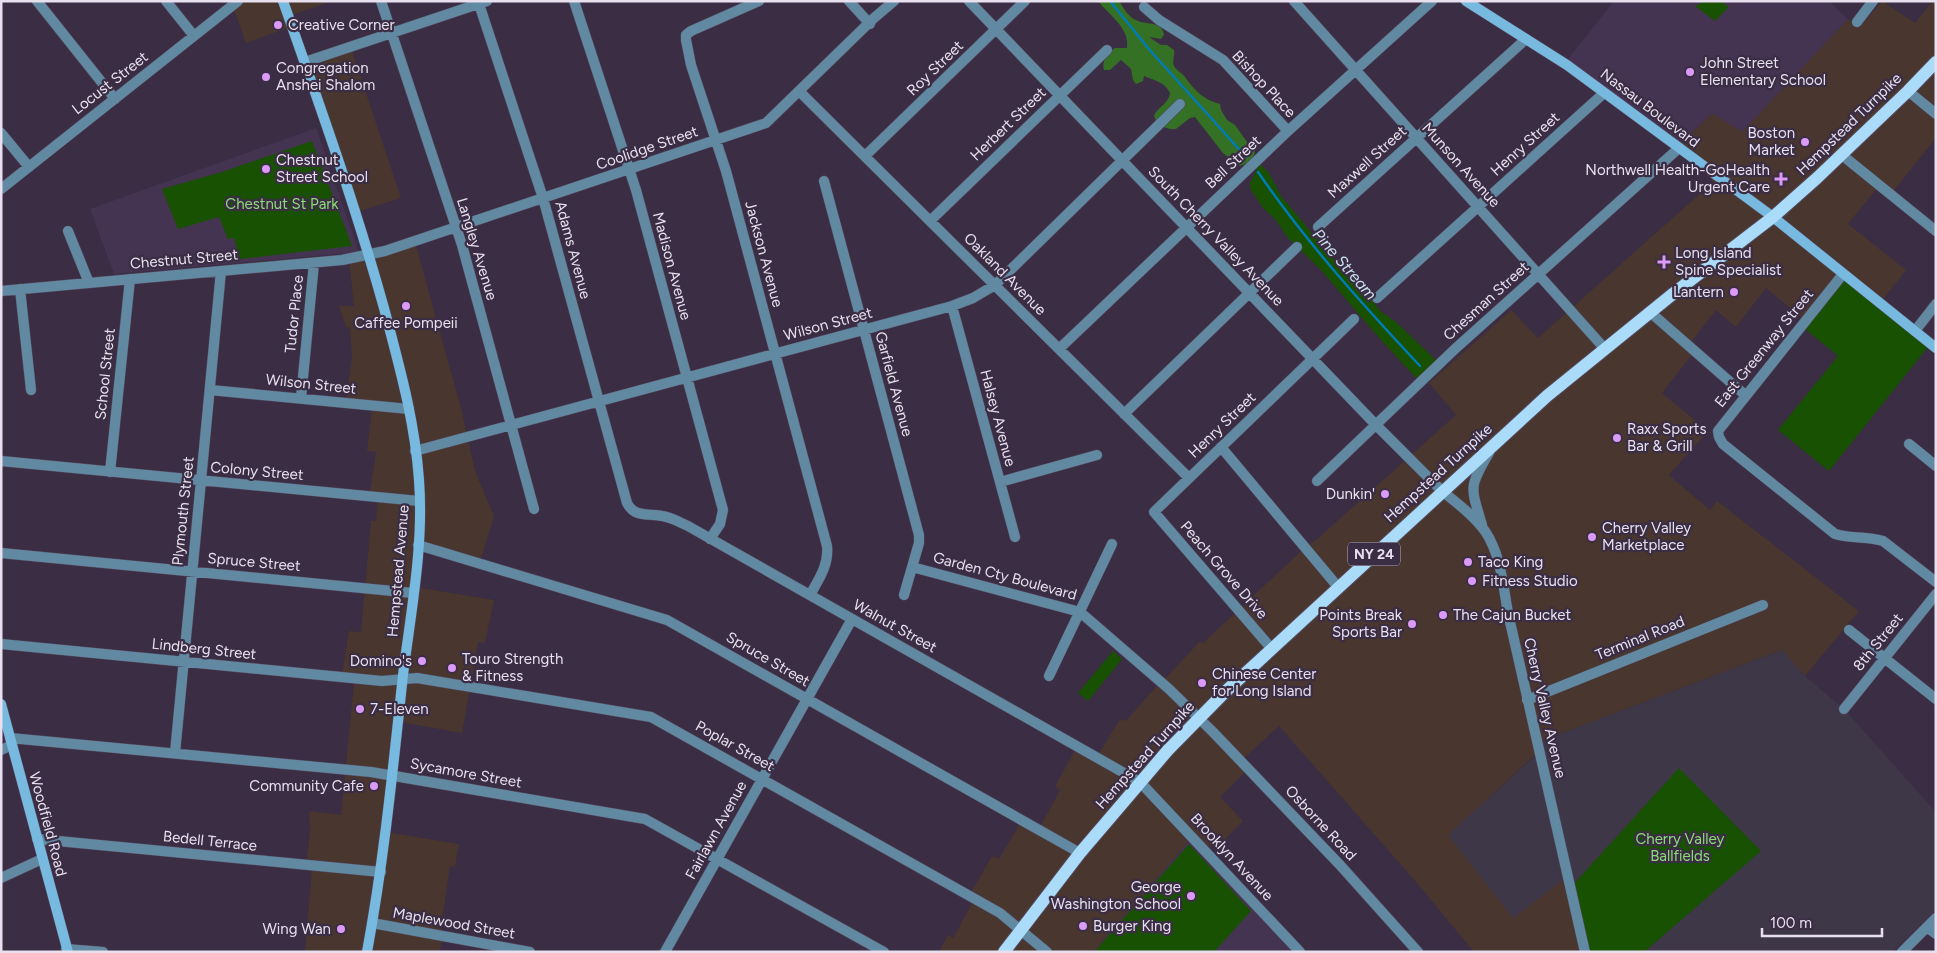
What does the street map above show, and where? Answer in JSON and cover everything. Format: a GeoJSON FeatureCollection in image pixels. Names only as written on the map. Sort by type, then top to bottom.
{"type":"FeatureCollection","features":[{"type":"Feature","properties":{"kind":"main road","name":"Hempstead Avenue"},"geometry":{"type":"LineString","coordinates":[[283,1],[369,255],[403,379],[419,479],[418,545],[413,593],[393,776],[368,952]]}},
{"type":"Feature","properties":{"kind":"main road","name":"Nassau Boulevard"},"geometry":{"type":"LineString","coordinates":[[1466,1],[1567,65],[1772,217],[1936,348]]}},
{"type":"Feature","properties":{"kind":"main road","name":"Hempstead Turnpike"},"geometry":{"type":"LineString","coordinates":[[1004,952],[1080,853],[1168,750],[1271,648],[1547,396],[1650,312],[1772,217],[1842,155],[1936,62]]}},
{"type":"Feature","properties":{"kind":"main road","name":"Woodfield Road"},"geometry":{"type":"LineString","coordinates":[[1,704],[67,950]]}},
{"type":"Feature","properties":{"kind":"street"},"geometry":{"type":"LineString","coordinates":[[38,1],[115,99]]}},
{"type":"Feature","properties":{"kind":"street"},"geometry":{"type":"LineString","coordinates":[[166,1],[194,36]]}},
{"type":"Feature","properties":{"kind":"street","name":"Locust Street"},"geometry":{"type":"LineString","coordinates":[[1,189],[238,1]]}},
{"type":"Feature","properties":{"kind":"street","name":"Langley Avenue"},"geometry":{"type":"LineString","coordinates":[[381,1],[456,227],[534,509]]}},
{"type":"Feature","properties":{"kind":"street","name":"Madison Avenue"},"geometry":{"type":"LineString","coordinates":[[574,1],[629,169],[687,378],[688,389],[691,393],[723,510],[720,524],[710,539]]}},
{"type":"Feature","properties":{"kind":"street","name":"Jackson Avenue"},"geometry":{"type":"LineString","coordinates":[[759,1],[691,31],[686,34],[686,40],[691,65],[717,140],[827,546],[828,555],[825,568],[810,595]]}},
{"type":"Feature","properties":{"kind":"street"},"geometry":{"type":"LineString","coordinates":[[849,1],[870,24]]}},
{"type":"Feature","properties":{"kind":"street","name":"Coolidge Street"},"geometry":{"type":"LineString","coordinates":[[369,255],[766,123],[894,1]]}},
{"type":"Feature","properties":{"kind":"street","name":"South Cherry Valley Avenue"},"geometry":{"type":"LineString","coordinates":[[969,1],[1376,425],[1442,491]]}},
{"type":"Feature","properties":{"kind":"street","name":"Roy Street"},"geometry":{"type":"LineString","coordinates":[[865,156],[1025,1]]}},
{"type":"Feature","properties":{"kind":"street","name":"Munson Avenue"},"geometry":{"type":"LineString","coordinates":[[1294,1],[1605,349]]}},
{"type":"Feature","properties":{"kind":"street","name":"Bell Street"},"geometry":{"type":"LineString","coordinates":[[1059,349],[1288,131],[1432,1]]}},
{"type":"Feature","properties":{"kind":"street"},"geometry":{"type":"LineString","coordinates":[[1857,22],[1873,1]]}},
{"type":"Feature","properties":{"kind":"street"},"geometry":{"type":"LineString","coordinates":[[305,62],[481,2]]}},
{"type":"Feature","properties":{"kind":"street","name":"Adams Avenue"},"geometry":{"type":"LineString","coordinates":[[481,2],[543,198],[630,510]]}},
{"type":"Feature","properties":{"kind":"street","name":"Bishop Place"},"geometry":{"type":"LineString","coordinates":[[1144,7],[1160,20],[1223,60],[1288,131]]}},
{"type":"Feature","properties":{"kind":"street","name":"Maxwell Street"},"geometry":{"type":"LineString","coordinates":[[1318,227],[1526,40]]}},
{"type":"Feature","properties":{"kind":"street","name":"Herbert Street"},"geometry":{"type":"LineString","coordinates":[[930,221],[1107,50]]}},
{"type":"Feature","properties":{"kind":"street"},"geometry":{"type":"LineString","coordinates":[[1908,91],[1936,114]]}},
{"type":"Feature","properties":{"kind":"street","name":"Oakland Avenue"},"geometry":{"type":"LineString","coordinates":[[800,92],[1189,478]]}},
{"type":"Feature","properties":{"kind":"street","name":"Henry Street"},"geometry":{"type":"LineString","coordinates":[[1377,298],[1604,93]]}},
{"type":"Feature","properties":{"kind":"street","name":"Wilson Street"},"geometry":{"type":"LineString","coordinates":[[415,451],[952,306],[973,298],[995,285],[1180,104]]}},
{"type":"Feature","properties":{"kind":"street"},"geometry":{"type":"LineString","coordinates":[[1,133],[28,167]]}},
{"type":"Feature","properties":{"kind":"street","name":"Chesman Street"},"geometry":{"type":"LineString","coordinates":[[1318,481],[1456,348],[1679,148]]}},
{"type":"Feature","properties":{"kind":"street"},"geometry":{"type":"LineString","coordinates":[[1842,155],[1936,231]]}},
{"type":"Feature","properties":{"kind":"street","name":"Garfield Avenue"},"geometry":{"type":"LineString","coordinates":[[824,181],[919,535],[919,543],[904,595]]}},
{"type":"Feature","properties":{"kind":"street"},"geometry":{"type":"LineString","coordinates":[[68,231],[89,283]]}},
{"type":"Feature","properties":{"kind":"street"},"geometry":{"type":"LineString","coordinates":[[1124,414],[1297,247]]}},
{"type":"Feature","properties":{"kind":"street","name":"Chestnut Street"},"geometry":{"type":"LineString","coordinates":[[1,291],[314,263],[369,255]]}},
{"type":"Feature","properties":{"kind":"street","name":"Tudor Place"},"geometry":{"type":"LineString","coordinates":[[301,398],[314,263]]}},
{"type":"Feature","properties":{"kind":"street","name":"Plymouth Street"},"geometry":{"type":"LineString","coordinates":[[175,753],[221,271]]}},
{"type":"Feature","properties":{"kind":"street","name":"East Greenway Street"},"geometry":{"type":"LineString","coordinates":[[1843,274],[1745,395],[1718,431],[1719,438],[1723,444],[1835,534],[1845,537],[1872,537],[1882,541],[1936,582]]}},
{"type":"Feature","properties":{"kind":"street","name":"School Street"},"geometry":{"type":"LineString","coordinates":[[110,472],[130,279]]}},
{"type":"Feature","properties":{"kind":"street"},"geometry":{"type":"LineString","coordinates":[[20,289],[31,390]]}},
{"type":"Feature","properties":{"kind":"street"},"geometry":{"type":"LineString","coordinates":[[1915,331],[1936,304]]}},
{"type":"Feature","properties":{"kind":"street","name":"Halsey Avenue"},"geometry":{"type":"LineString","coordinates":[[952,306],[1015,537]]}},
{"type":"Feature","properties":{"kind":"street"},"geometry":{"type":"LineString","coordinates":[[1650,312],[1745,395]]}},
{"type":"Feature","properties":{"kind":"street","name":"Henry Street"},"geometry":{"type":"LineString","coordinates":[[1154,512],[1354,319]]}},
{"type":"Feature","properties":{"kind":"street","name":"Wilson Street"},"geometry":{"type":"LineString","coordinates":[[210,390],[409,409]]}},
{"type":"Feature","properties":{"kind":"street"},"geometry":{"type":"LineString","coordinates":[[1909,444],[1936,466]]}},
{"type":"Feature","properties":{"kind":"street"},"geometry":{"type":"LineString","coordinates":[[1221,447],[1338,587]]}},
{"type":"Feature","properties":{"kind":"street"},"geometry":{"type":"LineString","coordinates":[[1483,529],[1472,485],[1492,448]]}},
{"type":"Feature","properties":{"kind":"street"},"geometry":{"type":"LineString","coordinates":[[1000,482],[1097,455]]}},
{"type":"Feature","properties":{"kind":"street","name":"Colony Street"},"geometry":{"type":"LineString","coordinates":[[1,461],[419,501]]}},
{"type":"Feature","properties":{"kind":"street","name":"Cherry Valley Avenue"},"geometry":{"type":"LineString","coordinates":[[1442,491],[1466,510],[1483,529],[1493,546],[1498,560],[1527,700],[1585,952]]}},
{"type":"Feature","properties":{"kind":"street","name":"Walnut Street"},"geometry":{"type":"LineString","coordinates":[[630,510],[637,513],[672,518],[1140,782]]}},
{"type":"Feature","properties":{"kind":"street","name":"Peach Grove Drive"},"geometry":{"type":"LineString","coordinates":[[1154,512],[1271,648]]}},
{"type":"Feature","properties":{"kind":"street"},"geometry":{"type":"LineString","coordinates":[[1049,676],[1112,544]]}},
{"type":"Feature","properties":{"kind":"street","name":"Spruce Street"},"geometry":{"type":"LineString","coordinates":[[418,545],[667,620],[1080,853]]}},
{"type":"Feature","properties":{"kind":"street","name":"Spruce Street"},"geometry":{"type":"LineString","coordinates":[[1,553],[413,593]]}},
{"type":"Feature","properties":{"kind":"street","name":"Garden Cty Boulevard"},"geometry":{"type":"LineString","coordinates":[[912,566],[1080,612],[1199,718]]}},
{"type":"Feature","properties":{"kind":"street","name":"8th Street"},"geometry":{"type":"LineString","coordinates":[[1844,709],[1936,594]]}},
{"type":"Feature","properties":{"kind":"street","name":"Terminal Road"},"geometry":{"type":"LineString","coordinates":[[1527,700],[1763,605]]}},
{"type":"Feature","properties":{"kind":"street","name":"Fairlawn Avenue"},"geometry":{"type":"LineString","coordinates":[[665,952],[852,619]]}},
{"type":"Feature","properties":{"kind":"street"},"geometry":{"type":"LineString","coordinates":[[1849,630],[1936,699]]}},
{"type":"Feature","properties":{"kind":"street","name":"Lindberg Street"},"geometry":{"type":"LineString","coordinates":[[1,644],[382,681],[403,679]]}},
{"type":"Feature","properties":{"kind":"street","name":"Poplar Street"},"geometry":{"type":"LineString","coordinates":[[403,679],[416,678],[651,717],[1000,913],[1047,952]]}},
{"type":"Feature","properties":{"kind":"street","name":"Osborne Road"},"geometry":{"type":"LineString","coordinates":[[1199,718],[1340,865],[1418,952]]}},
{"type":"Feature","properties":{"kind":"street"},"geometry":{"type":"LineString","coordinates":[[1,750],[11,742]]}},
{"type":"Feature","properties":{"kind":"street","name":"Sycamore Street"},"geometry":{"type":"LineString","coordinates":[[11,742],[175,753],[393,776],[645,819],[884,952]]}},
{"type":"Feature","properties":{"kind":"street","name":"Brooklyn Avenue"},"geometry":{"type":"LineString","coordinates":[[1140,782],[1300,952]]}},
{"type":"Feature","properties":{"kind":"street","name":"Bedell Terrace"},"geometry":{"type":"LineString","coordinates":[[37,839],[380,872]]}},
{"type":"Feature","properties":{"kind":"street"},"geometry":{"type":"LineString","coordinates":[[1,878],[42,859]]}},
{"type":"Feature","properties":{"kind":"street"},"geometry":{"type":"LineString","coordinates":[[1902,952],[1936,918]]}},
{"type":"Feature","properties":{"kind":"street","name":"Maplewood Street"},"geometry":{"type":"LineString","coordinates":[[372,923],[488,948],[530,952]]}},
{"type":"Feature","properties":{"kind":"street"},"geometry":{"type":"LineString","coordinates":[[1927,927],[1936,934]]}},
{"type":"Feature","properties":{"kind":"street"},"geometry":{"type":"LineString","coordinates":[[67,950],[103,952]]}},
{"type":"Feature","properties":{"kind":"shaded area"},"geometry":{"type":"Polygon","coordinates":[[[240,1],[332,1],[290,16],[293,26],[246,43],[233,7],[240,1]]]}},
{"type":"Feature","properties":{"kind":"shaded area","name":"John Street Elementary School"},"geometry":{"type":"Polygon","coordinates":[[[1614,1],[1829,1],[1848,19],[1742,132],[1712,113],[1681,143],[1599,85],[1568,59],[1614,1]]]}},
{"type":"Feature","properties":{"kind":"shaded area"},"geometry":{"type":"Polygon","coordinates":[[[1882,1],[1915,23],[1933,1],[1936,1],[1936,138],[1891,194],[1880,185],[1848,224],[1906,270],[1878,306],[1808,323],[1766,288],[1736,327],[1716,310],[1693,340],[1691,356],[1662,393],[1708,431],[1669,475],[1710,510],[1717,501],[1859,611],[1805,676],[1782,650],[1536,743],[1538,752],[1449,835],[1568,876],[1587,952],[1474,952],[1417,883],[1279,726],[1240,762],[1248,769],[1220,797],[1243,821],[1216,848],[1189,841],[1093,952],[939,952],[948,935],[953,938],[957,931],[974,899],[969,896],[992,856],[999,859],[1022,820],[1039,829],[1060,790],[1055,786],[1077,747],[1097,757],[1120,719],[1126,721],[1160,682],[1200,641],[1203,643],[1298,554],[1456,415],[1429,383],[1511,310],[1538,338],[1713,182],[1681,143],[1712,113],[1742,131],[1848,19],[1859,28],[1882,1]]]}},
{"type":"Feature","properties":{"kind":"shaded area"},"geometry":{"type":"Polygon","coordinates":[[[351,48],[401,198],[357,212],[307,63],[351,48]]]}},
{"type":"Feature","properties":{"kind":"shaded area","name":"Chestnut Street School"},"geometry":{"type":"Polygon","coordinates":[[[316,128],[359,252],[114,274],[90,209],[316,128]]]}},
{"type":"Feature","properties":{"kind":"shaded area"},"geometry":{"type":"Polygon","coordinates":[[[415,242],[461,408],[475,471],[494,516],[480,562],[419,544],[415,587],[494,600],[485,643],[478,642],[462,733],[400,722],[387,832],[459,844],[455,867],[450,866],[440,934],[444,935],[439,952],[305,952],[312,867],[306,866],[310,831],[309,811],[341,815],[354,683],[341,681],[349,631],[361,632],[371,521],[376,521],[378,499],[369,498],[376,452],[367,451],[372,408],[345,405],[352,358],[350,328],[346,327],[339,306],[354,306],[349,260],[415,242]]]}},
{"type":"Feature","properties":{"kind":"shaded area"},"geometry":{"type":"Polygon","coordinates":[[[1782,650],[1805,676],[1846,711],[1936,812],[1936,910],[1892,952],[1644,952],[1760,851],[1679,769],[1571,887],[1568,876],[1513,918],[1448,835],[1538,753],[1536,743],[1782,650]]]}},
{"type":"Feature","properties":{"kind":"shaded area","name":"George Washington School"},"geometry":{"type":"Polygon","coordinates":[[[1189,841],[1293,952],[1093,952],[1189,841]]]}},
{"type":"Feature","properties":{"kind":"green space"},"geometry":{"type":"Polygon","coordinates":[[[1098,1],[1119,1],[1127,13],[1135,20],[1160,27],[1164,35],[1161,39],[1149,37],[1161,45],[1167,45],[1174,50],[1173,62],[1175,68],[1200,94],[1220,104],[1227,120],[1235,125],[1255,150],[1254,156],[1250,160],[1240,166],[1223,153],[1195,117],[1190,118],[1176,129],[1166,128],[1160,124],[1154,116],[1168,100],[1170,93],[1162,84],[1144,76],[1143,81],[1136,84],[1133,80],[1131,69],[1121,60],[1110,70],[1104,70],[1104,60],[1115,48],[1127,48],[1127,41],[1118,22],[1098,1]]]}},
{"type":"Feature","properties":{"kind":"green space"},"geometry":{"type":"Polygon","coordinates":[[[1705,1],[1720,1],[1729,7],[1715,21],[1695,6],[1705,1]]]}},
{"type":"Feature","properties":{"kind":"green space","name":"Chestnut St Park"},"geometry":{"type":"Polygon","coordinates":[[[312,141],[352,246],[240,259],[234,238],[228,239],[219,217],[178,229],[162,189],[222,172],[312,141]]]}},
{"type":"Feature","properties":{"kind":"green space"},"geometry":{"type":"Polygon","coordinates":[[[1259,165],[1269,173],[1281,196],[1342,269],[1364,290],[1380,311],[1396,322],[1439,363],[1419,381],[1321,270],[1287,237],[1276,220],[1263,208],[1250,188],[1250,183],[1259,165]]]}},
{"type":"Feature","properties":{"kind":"green space"},"geometry":{"type":"Polygon","coordinates":[[[1843,279],[1928,347],[1829,471],[1778,430],[1838,356],[1804,328],[1843,279]]]}},
{"type":"Feature","properties":{"kind":"green space"},"geometry":{"type":"Polygon","coordinates":[[[1113,651],[1122,659],[1088,701],[1078,693],[1113,651]]]}},
{"type":"Feature","properties":{"kind":"green space","name":"Cherry Valley Ballfields"},"geometry":{"type":"Polygon","coordinates":[[[1679,768],[1761,851],[1644,952],[1587,952],[1571,887],[1679,768]]]}},
{"type":"Feature","properties":{"kind":"green space","name":"George Washington School"},"geometry":{"type":"Polygon","coordinates":[[[1189,844],[1251,911],[1214,952],[1094,952],[1189,844]]]}},
{"type":"Feature","properties":{"kind":"waterway","name":"Pine Stream"},"geometry":{"type":"LineString","coordinates":[[1110,1],[1148,48],[1246,157]]}},
{"type":"Feature","properties":{"kind":"waterway","name":"Pine Stream"},"geometry":{"type":"LineString","coordinates":[[1258,172],[1295,223],[1335,272],[1420,366]]}},
{"type":"Feature","properties":{"kind":"place","name":"Creative Corner"},"geometry":{"type":"Point","coordinates":[278,25]}},
{"type":"Feature","properties":{"kind":"place","name":"John Street Elementary School"},"geometry":{"type":"Point","coordinates":[1690,72]}},
{"type":"Feature","properties":{"kind":"place","name":"Congregation Anshei Shalom"},"geometry":{"type":"Point","coordinates":[266,77]}},
{"type":"Feature","properties":{"kind":"place","name":"Boston Market"},"geometry":{"type":"Point","coordinates":[1805,142]}},
{"type":"Feature","properties":{"kind":"place","name":"Chestnut Street School"},"geometry":{"type":"Point","coordinates":[266,169]}},
{"type":"Feature","properties":{"kind":"place","name":"Northwell Health-GoHealth Urgent Care"},"geometry":{"type":"Point","coordinates":[1781,179]}},
{"type":"Feature","properties":{"kind":"place","name":"Long Island Spine Specialist"},"geometry":{"type":"Point","coordinates":[1664,262]}},
{"type":"Feature","properties":{"kind":"place","name":"Lantern"},"geometry":{"type":"Point","coordinates":[1734,292]}},
{"type":"Feature","properties":{"kind":"place","name":"Caffee Pompeii"},"geometry":{"type":"Point","coordinates":[406,306]}},
{"type":"Feature","properties":{"kind":"place","name":"Raxx Sports Bar & Grill"},"geometry":{"type":"Point","coordinates":[1617,438]}},
{"type":"Feature","properties":{"kind":"place","name":"Dunkin'"},"geometry":{"type":"Point","coordinates":[1385,494]}},
{"type":"Feature","properties":{"kind":"place","name":"Cherry Valley Marketplace"},"geometry":{"type":"Point","coordinates":[1592,537]}},
{"type":"Feature","properties":{"kind":"place","name":"Taco King"},"geometry":{"type":"Point","coordinates":[1468,562]}},
{"type":"Feature","properties":{"kind":"place","name":"Fitness Studio"},"geometry":{"type":"Point","coordinates":[1472,581]}},
{"type":"Feature","properties":{"kind":"place","name":"The Cajun Bucket"},"geometry":{"type":"Point","coordinates":[1443,615]}},
{"type":"Feature","properties":{"kind":"place","name":"Points Break Sports Bar"},"geometry":{"type":"Point","coordinates":[1412,624]}},
{"type":"Feature","properties":{"kind":"place","name":"Domino's"},"geometry":{"type":"Point","coordinates":[422,661]}},
{"type":"Feature","properties":{"kind":"place","name":"Touro Strength & Fitness"},"geometry":{"type":"Point","coordinates":[452,668]}},
{"type":"Feature","properties":{"kind":"place","name":"Chinese Center for Long Island"},"geometry":{"type":"Point","coordinates":[1202,683]}},
{"type":"Feature","properties":{"kind":"place","name":"7-Eleven"},"geometry":{"type":"Point","coordinates":[360,709]}},
{"type":"Feature","properties":{"kind":"place","name":"Community Cafe"},"geometry":{"type":"Point","coordinates":[374,786]}},
{"type":"Feature","properties":{"kind":"place","name":"George Washington School"},"geometry":{"type":"Point","coordinates":[1191,896]}},
{"type":"Feature","properties":{"kind":"place","name":"Burger King"},"geometry":{"type":"Point","coordinates":[1083,926]}},
{"type":"Feature","properties":{"kind":"place","name":"Wing Wan"},"geometry":{"type":"Point","coordinates":[341,929]}}]}
